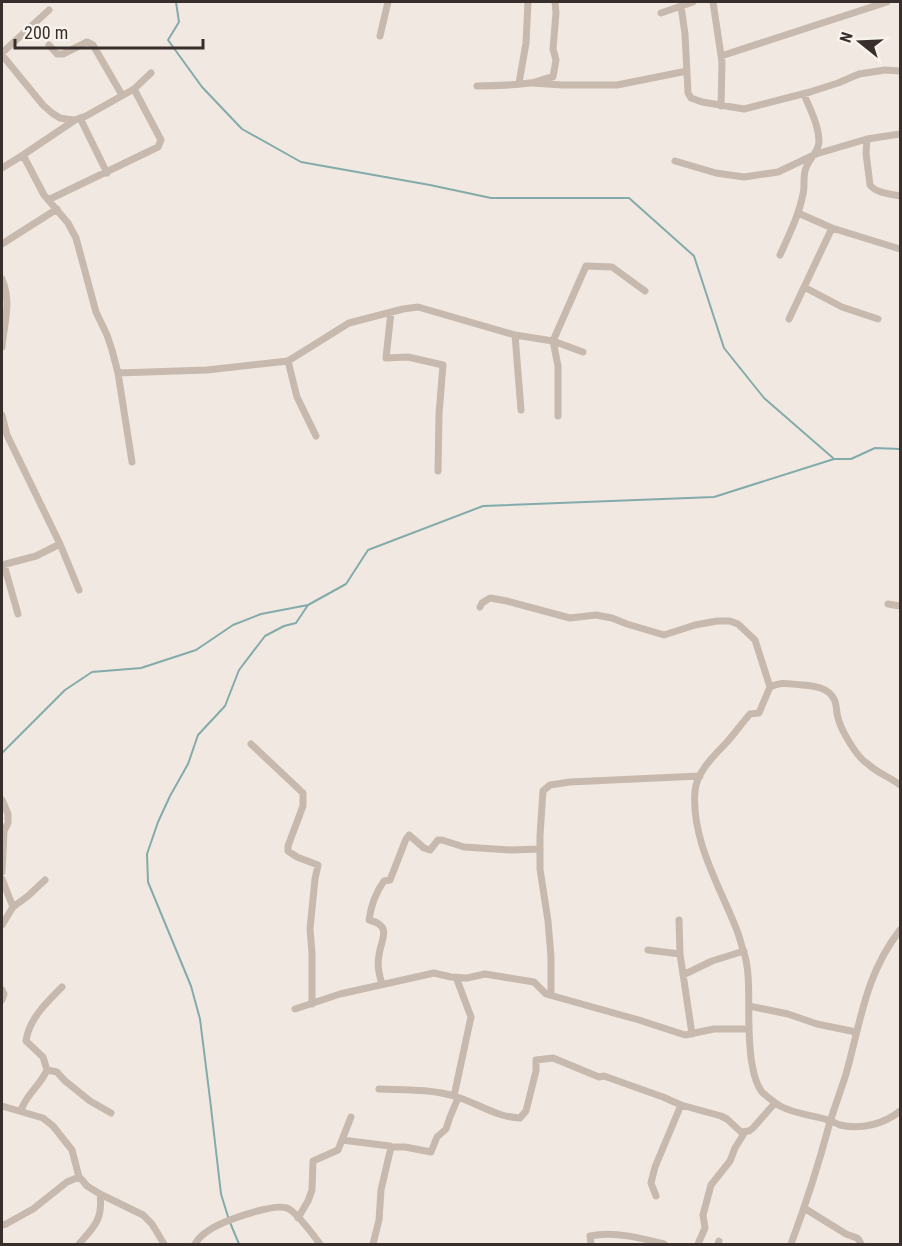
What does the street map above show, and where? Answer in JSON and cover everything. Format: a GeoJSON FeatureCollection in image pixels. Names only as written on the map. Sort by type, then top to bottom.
{"type":"FeatureCollection","features":[{"type":"Feature","properties":{"kind":"street"},"geometry":{"type":"LineString","coordinates":[[380,36],[388,2]]}},
{"type":"Feature","properties":{"kind":"street"},"geometry":{"type":"LineString","coordinates":[[519,83],[526,43],[528,2]]}},
{"type":"Feature","properties":{"kind":"street"},"geometry":{"type":"LineString","coordinates":[[532,83],[553,77],[556,60],[554,50],[555,2]]}},
{"type":"Feature","properties":{"kind":"street"},"geometry":{"type":"LineString","coordinates":[[661,13],[693,2]]}},
{"type":"Feature","properties":{"kind":"street"},"geometry":{"type":"LineString","coordinates":[[712,2],[722,63],[721,106]]}},
{"type":"Feature","properties":{"kind":"street"},"geometry":{"type":"LineString","coordinates":[[721,56],[887,2]]}},
{"type":"Feature","properties":{"kind":"street"},"geometry":{"type":"LineString","coordinates":[[681,6],[688,93],[691,98],[702,102],[744,109],[804,94],[859,74],[885,70],[900,71]]}},
{"type":"Feature","properties":{"kind":"street"},"geometry":{"type":"LineString","coordinates":[[49,10],[2,54],[52,113],[60,118],[77,119]]}},
{"type":"Feature","properties":{"kind":"street"},"geometry":{"type":"LineString","coordinates":[[49,45],[57,54],[63,54],[87,42],[93,45],[122,95]]}},
{"type":"Feature","properties":{"kind":"street"},"geometry":{"type":"LineString","coordinates":[[477,86],[519,83],[618,85],[687,71]]}},
{"type":"Feature","properties":{"kind":"street"},"geometry":{"type":"LineString","coordinates":[[2,168],[77,119],[134,89],[151,73]]}},
{"type":"Feature","properties":{"kind":"street"},"geometry":{"type":"LineString","coordinates":[[48,200],[158,147],[161,140],[134,89]]}},
{"type":"Feature","properties":{"kind":"street"},"geometry":{"type":"LineString","coordinates":[[780,255],[804,193],[805,171],[816,154],[819,144],[817,126],[804,94]]}},
{"type":"Feature","properties":{"kind":"street"},"geometry":{"type":"LineString","coordinates":[[77,119],[106,173]]}},
{"type":"Feature","properties":{"kind":"street"},"geometry":{"type":"LineString","coordinates":[[675,161],[716,173],[744,177],[778,172],[816,154],[867,139],[900,134]]}},
{"type":"Feature","properties":{"kind":"street"},"geometry":{"type":"LineString","coordinates":[[867,139],[866,147],[872,188],[900,196]]}},
{"type":"Feature","properties":{"kind":"street"},"geometry":{"type":"LineString","coordinates":[[23,155],[48,200],[68,223],[76,238],[96,312],[107,334],[118,373],[132,462]]}},
{"type":"Feature","properties":{"kind":"street"},"geometry":{"type":"LineString","coordinates":[[2,244],[57,209]]}},
{"type":"Feature","properties":{"kind":"street"},"geometry":{"type":"LineString","coordinates":[[798,213],[832,228],[900,249]]}},
{"type":"Feature","properties":{"kind":"street"},"geometry":{"type":"LineString","coordinates":[[789,319],[832,228]]}},
{"type":"Feature","properties":{"kind":"street"},"geometry":{"type":"LineString","coordinates":[[558,416],[558,366],[553,341],[586,266],[612,267],[645,291]]}},
{"type":"Feature","properties":{"kind":"street"},"geometry":{"type":"LineString","coordinates":[[2,279],[8,297],[2,347]]}},
{"type":"Feature","properties":{"kind":"street"},"geometry":{"type":"LineString","coordinates":[[804,287],[842,307],[878,319]]}},
{"type":"Feature","properties":{"kind":"street"},"geometry":{"type":"LineString","coordinates":[[118,373],[207,370],[288,361],[349,323],[418,307],[515,334],[553,341],[583,352]]}},
{"type":"Feature","properties":{"kind":"street"},"geometry":{"type":"LineString","coordinates":[[391,312],[386,358],[408,357],[443,365],[438,471]]}},
{"type":"Feature","properties":{"kind":"street"},"geometry":{"type":"LineString","coordinates":[[515,334],[521,410]]}},
{"type":"Feature","properties":{"kind":"street"},"geometry":{"type":"LineString","coordinates":[[288,361],[297,397],[316,436]]}},
{"type":"Feature","properties":{"kind":"street"},"geometry":{"type":"LineString","coordinates":[[2,415],[7,435],[60,544],[79,590]]}},
{"type":"Feature","properties":{"kind":"street"},"geometry":{"type":"LineString","coordinates":[[18,614],[3,565],[36,556],[60,544]]}},
{"type":"Feature","properties":{"kind":"street"},"geometry":{"type":"LineString","coordinates":[[480,607],[490,598],[570,618],[596,615],[612,618],[664,635],[695,625],[730,621],[738,624],[755,640],[770,687]]}},
{"type":"Feature","properties":{"kind":"street"},"geometry":{"type":"LineString","coordinates":[[888,604],[900,606]]}},
{"type":"Feature","properties":{"kind":"street"},"geometry":{"type":"LineString","coordinates":[[900,784],[874,771],[862,761],[838,720],[834,699],[827,691],[817,686],[778,683],[770,687],[759,713],[750,714],[704,769],[695,789],[697,823],[712,875],[744,951],[748,975],[748,1029],[754,1077],[763,1093],[783,1107],[842,1126],[861,1126],[886,1120],[900,1111]]}},
{"type":"Feature","properties":{"kind":"street"},"geometry":{"type":"LineString","coordinates":[[251,744],[303,793],[303,806],[288,851],[318,865],[310,929],[312,1004]]}},
{"type":"Feature","properties":{"kind":"street"},"geometry":{"type":"LineString","coordinates":[[551,995],[548,921],[540,869],[543,791],[550,785],[570,782],[700,776]]}},
{"type":"Feature","properties":{"kind":"street"},"geometry":{"type":"LineString","coordinates":[[2,800],[8,814],[8,823],[4,831],[2,872]]}},
{"type":"Feature","properties":{"kind":"street"},"geometry":{"type":"LineString","coordinates":[[382,984],[378,961],[384,934],[377,922],[369,920],[370,912],[378,889],[384,881],[390,880],[409,835],[424,848],[430,850],[438,840],[464,847],[540,849]]}},
{"type":"Feature","properties":{"kind":"street"},"geometry":{"type":"LineString","coordinates":[[2,879],[13,907]]}},
{"type":"Feature","properties":{"kind":"street"},"geometry":{"type":"LineString","coordinates":[[2,926],[13,907],[45,880]]}},
{"type":"Feature","properties":{"kind":"street"},"geometry":{"type":"LineString","coordinates":[[679,920],[680,954],[692,1034]]}},
{"type":"Feature","properties":{"kind":"street"},"geometry":{"type":"LineString","coordinates":[[791,1245],[846,1074],[867,990],[876,969],[900,930]]}},
{"type":"Feature","properties":{"kind":"street"},"geometry":{"type":"LineString","coordinates":[[648,950],[680,954]]}},
{"type":"Feature","properties":{"kind":"street"},"geometry":{"type":"LineString","coordinates":[[683,975],[712,961],[744,951]]}},
{"type":"Feature","properties":{"kind":"street"},"geometry":{"type":"LineString","coordinates":[[295,1009],[340,994],[434,973],[467,978],[485,974],[534,982],[546,994],[685,1035],[714,1029],[748,1029]]}},
{"type":"Feature","properties":{"kind":"street"},"geometry":{"type":"LineString","coordinates":[[342,1140],[431,1152],[437,1137],[446,1129],[456,1097],[471,1017],[456,977]]}},
{"type":"Feature","properties":{"kind":"street"},"geometry":{"type":"LineString","coordinates":[[21,1110],[33,1089],[42,1082],[47,1070],[43,1057],[26,1041],[27,1034],[36,1015],[62,987]]}},
{"type":"Feature","properties":{"kind":"street"},"geometry":{"type":"LineString","coordinates":[[2,990],[4,994],[2,1000]]}},
{"type":"Feature","properties":{"kind":"street"},"geometry":{"type":"LineString","coordinates":[[749,1006],[856,1032]]}},
{"type":"Feature","properties":{"kind":"street"},"geometry":{"type":"LineString","coordinates":[[379,1089],[456,1097],[500,1115],[520,1118],[526,1111],[536,1071],[536,1060],[554,1058],[599,1077],[604,1076],[663,1097],[681,1106],[724,1117],[738,1130],[745,1132]]}},
{"type":"Feature","properties":{"kind":"street"},"geometry":{"type":"LineString","coordinates":[[47,1070],[57,1072],[90,1101],[111,1113]]}},
{"type":"Feature","properties":{"kind":"street"},"geometry":{"type":"LineString","coordinates":[[698,1245],[705,1228],[703,1215],[711,1185],[730,1161],[745,1132],[753,1128],[776,1103]]}},
{"type":"Feature","properties":{"kind":"street"},"geometry":{"type":"LineString","coordinates":[[2,1106],[43,1118],[53,1126],[67,1142],[75,1157],[80,1177],[87,1186],[143,1215],[152,1224],[164,1245]]}},
{"type":"Feature","properties":{"kind":"street"},"geometry":{"type":"LineString","coordinates":[[656,1196],[651,1183],[655,1167],[681,1106]]}},
{"type":"Feature","properties":{"kind":"street"},"geometry":{"type":"LineString","coordinates":[[298,1218],[312,1190],[313,1161],[338,1150],[351,1117]]}},
{"type":"Feature","properties":{"kind":"street"},"geometry":{"type":"LineString","coordinates":[[373,1245],[379,1220],[381,1190],[391,1147]]}},
{"type":"Feature","properties":{"kind":"street"},"geometry":{"type":"LineString","coordinates":[[2,1225],[33,1209],[67,1182],[80,1177]]}},
{"type":"Feature","properties":{"kind":"street"},"geometry":{"type":"LineString","coordinates":[[79,1245],[100,1216],[100,1194]]}},
{"type":"Feature","properties":{"kind":"street"},"geometry":{"type":"LineString","coordinates":[[195,1245],[208,1230],[253,1212],[275,1207],[289,1208],[320,1245]]}},
{"type":"Feature","properties":{"kind":"street"},"geometry":{"type":"LineString","coordinates":[[804,1208],[860,1240],[861,1245]]}},
{"type":"Feature","properties":{"kind":"street"},"geometry":{"type":"LineString","coordinates":[[591,1245],[590,1236],[603,1233],[642,1238],[664,1245]]}},
{"type":"Feature","properties":{"kind":"waterway"},"geometry":{"type":"LineString","coordinates":[[176,2],[179,22],[168,40],[202,87],[242,129],[301,162],[491,198],[629,198],[694,256],[724,348],[764,398],[833,458]]}},
{"type":"Feature","properties":{"kind":"waterway"},"geometry":{"type":"LineString","coordinates":[[2,753],[65,690],[92,672],[141,668],[196,650],[233,625],[261,614],[308,605],[346,584],[368,550],[483,506],[714,497],[834,459],[851,459],[875,448],[900,449]]}},
{"type":"Feature","properties":{"kind":"waterway"},"geometry":{"type":"LineString","coordinates":[[239,1244],[221,1194],[200,1019],[191,986],[148,882],[147,854],[158,822],[188,764],[198,735],[225,706],[239,670],[265,636],[284,626],[296,623],[308,605]]}}]}
